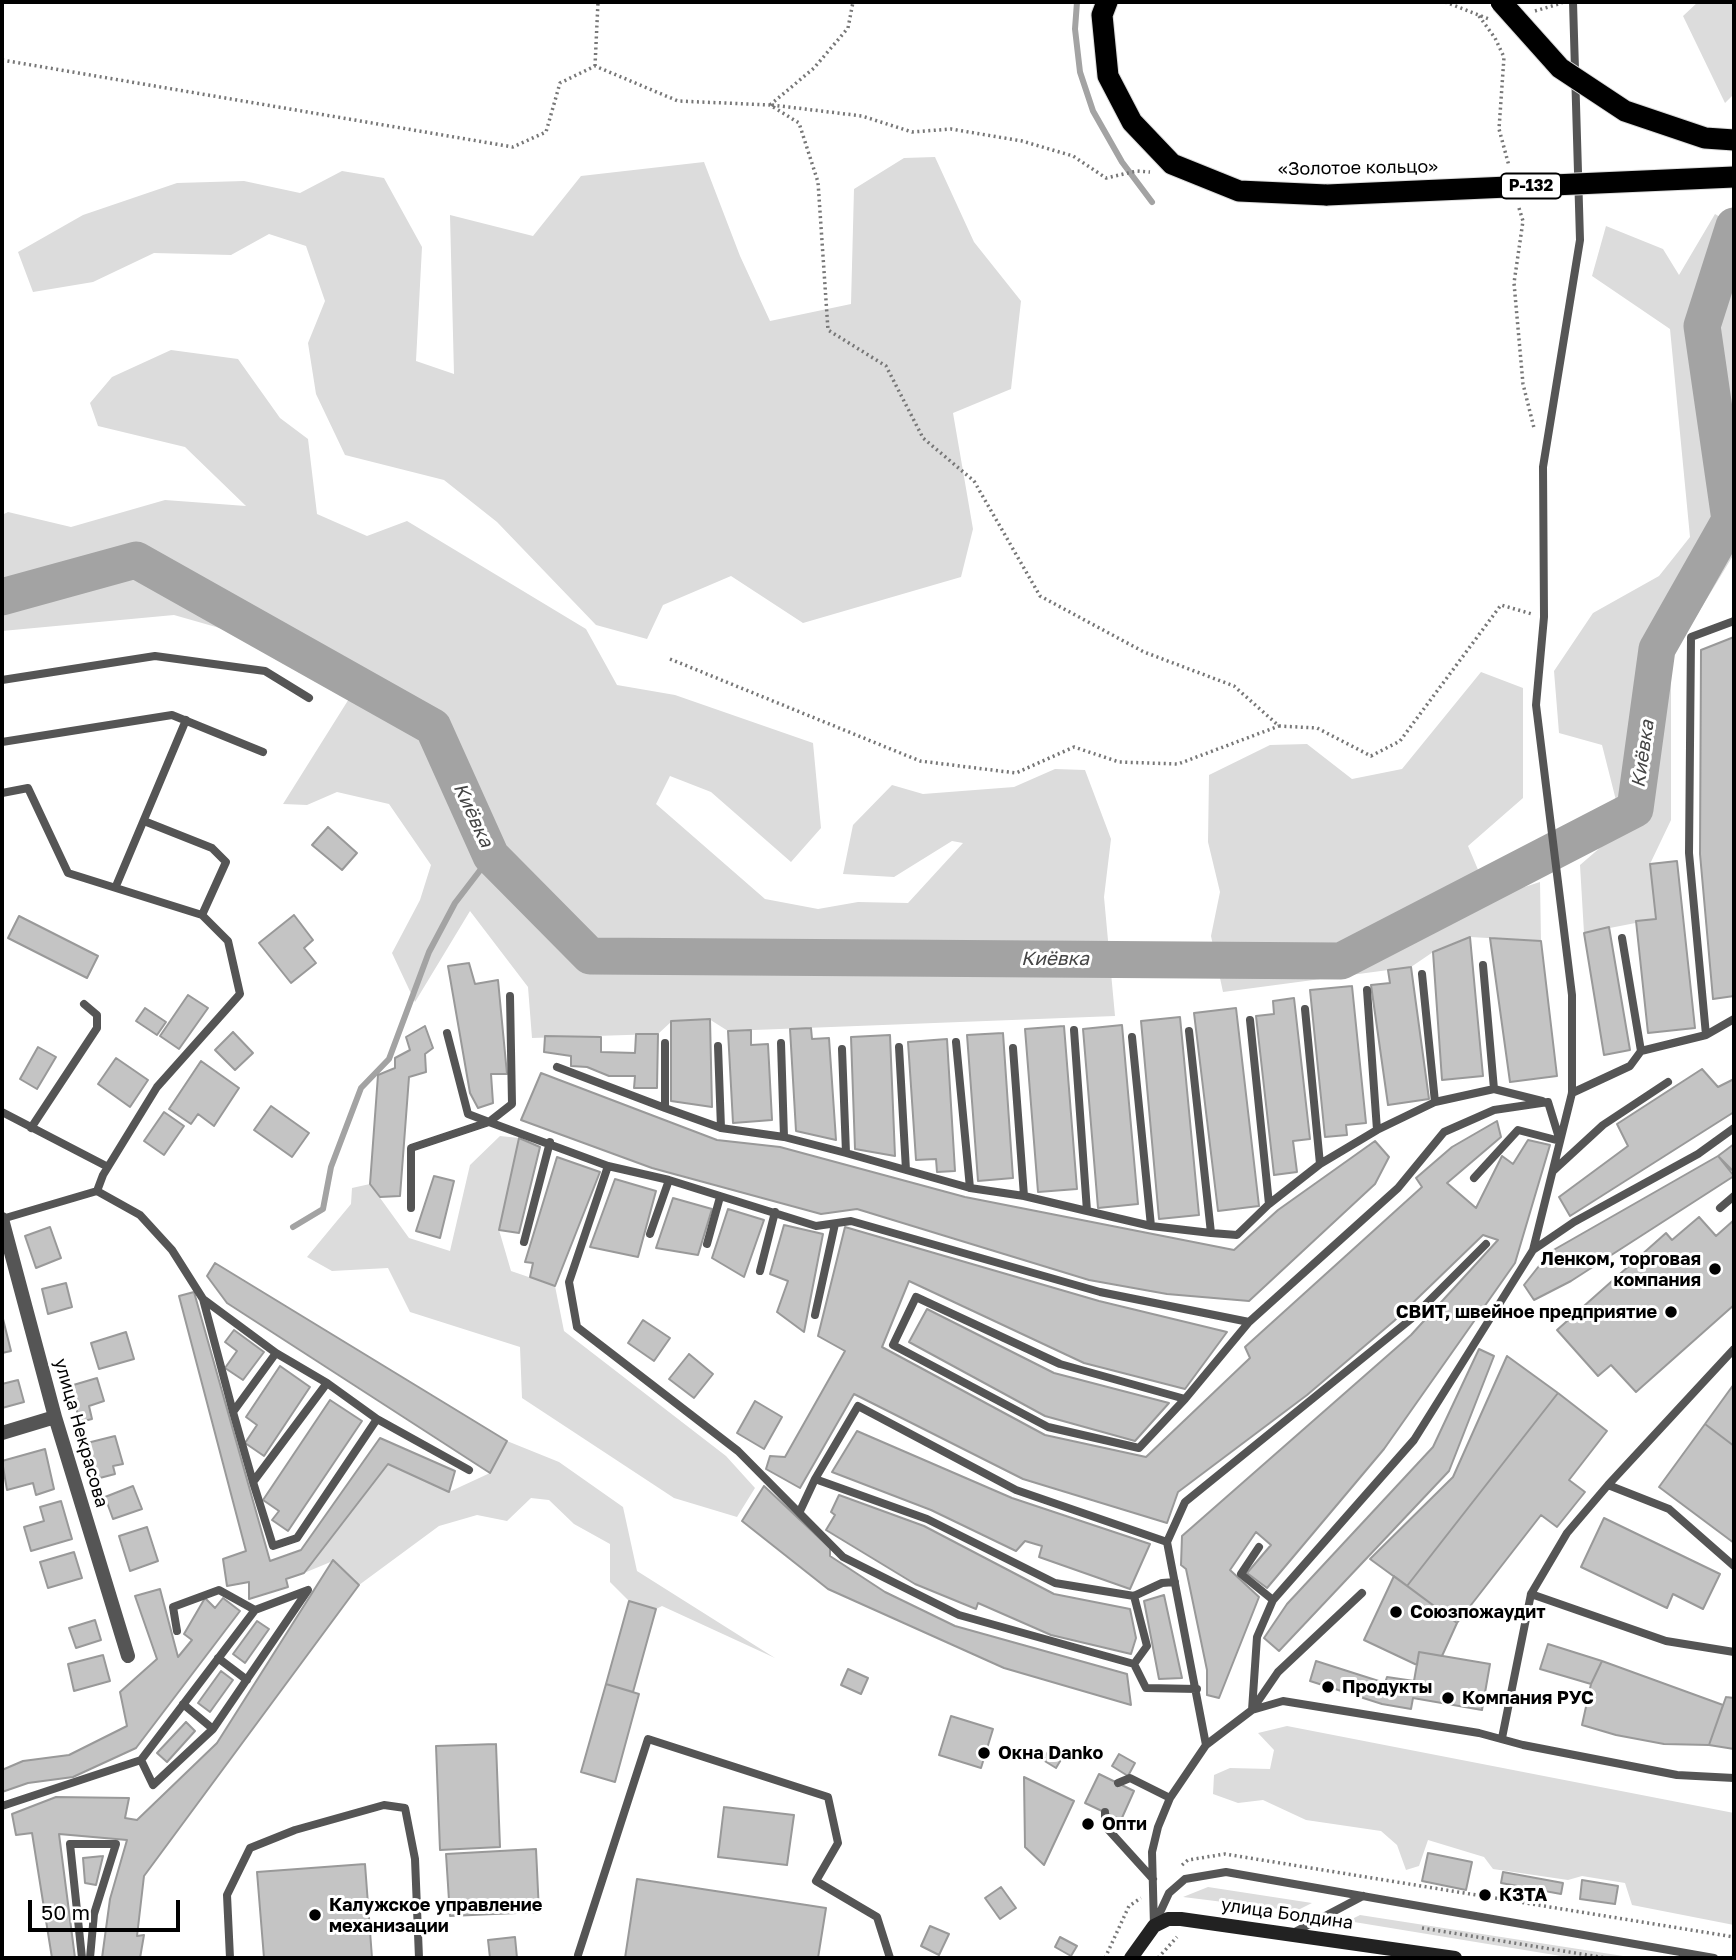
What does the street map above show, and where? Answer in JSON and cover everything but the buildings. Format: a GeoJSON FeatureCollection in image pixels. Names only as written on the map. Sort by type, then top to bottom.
{"type":"FeatureCollection","features":[{"type":"Feature","properties":{"kind":"highway","name":"«Золотое кольцо»"},"geometry":{"type":"LineString","coordinates":[[1107,2],[1102,15],[1108,76],[1132,122],[1171,164],[1240,191],[1327,195],[1734,177]]}},
{"type":"Feature","properties":{"kind":"highway"},"geometry":{"type":"LineString","coordinates":[[1501,2],[1560,68],[1625,111],[1705,138],[1734,140]]}},
{"type":"Feature","properties":{"kind":"main road","name":"улица Болдина"},"geometry":{"type":"LineString","coordinates":[[1154,1926],[1168,1919],[1181,1919],[1455,1958]]}},
{"type":"Feature","properties":{"kind":"main road"},"geometry":{"type":"LineString","coordinates":[[1131,1958],[1154,1926]]}},
{"type":"Feature","properties":{"kind":"street","name":"улица Некрасова"},"geometry":{"type":"LineString","coordinates":[[2,1219],[55,1417],[128,1656]]}},
{"type":"Feature","properties":{"kind":"street"},"geometry":{"type":"LineString","coordinates":[[2,1433],[55,1417]]}},
{"type":"Feature","properties":{"kind":"lane"},"geometry":{"type":"LineString","coordinates":[[1252,1710],[1257,1637],[1273,1600],[1414,1440],[1532,1250],[1572,1093],[1572,995],[1548,820],[1536,705],[1544,617],[1543,467],[1580,240],[1573,2]]}},
{"type":"Feature","properties":{"kind":"lane"},"geometry":{"type":"LineString","coordinates":[[1706,1035],[1689,853],[1691,637],[1734,621]]}},
{"type":"Feature","properties":{"kind":"lane"},"geometry":{"type":"LineString","coordinates":[[2,680],[155,656],[265,671],[309,698]]}},
{"type":"Feature","properties":{"kind":"lane"},"geometry":{"type":"LineString","coordinates":[[2,742],[172,715],[263,752]]}},
{"type":"Feature","properties":{"kind":"lane"},"geometry":{"type":"LineString","coordinates":[[116,886],[186,720]]}},
{"type":"Feature","properties":{"kind":"lane"},"geometry":{"type":"LineString","coordinates":[[2,793],[28,788],[68,873],[202,915],[228,941],[240,994],[157,1087],[108,1167],[97,1191]]}},
{"type":"Feature","properties":{"kind":"lane"},"geometry":{"type":"LineString","coordinates":[[144,821],[212,848],[226,862],[202,915]]}},
{"type":"Feature","properties":{"kind":"lane"},"geometry":{"type":"LineString","coordinates":[[1622,938],[1641,1051]]}},
{"type":"Feature","properties":{"kind":"lane"},"geometry":{"type":"LineString","coordinates":[[1483,965],[1494,1089]]}},
{"type":"Feature","properties":{"kind":"lane"},"geometry":{"type":"LineString","coordinates":[[1422,974],[1435,1102]]}},
{"type":"Feature","properties":{"kind":"lane"},"geometry":{"type":"LineString","coordinates":[[1367,990],[1377,1130]]}},
{"type":"Feature","properties":{"kind":"lane"},"geometry":{"type":"LineString","coordinates":[[411,1208],[411,1148],[489,1122],[512,1104],[510,996]]}},
{"type":"Feature","properties":{"kind":"lane"},"geometry":{"type":"LineString","coordinates":[[31,1128],[97,1028],[97,1015],[83,1003]]}},
{"type":"Feature","properties":{"kind":"lane"},"geometry":{"type":"LineString","coordinates":[[1305,1009],[1321,1164]]}},
{"type":"Feature","properties":{"kind":"lane"},"geometry":{"type":"LineString","coordinates":[[1572,1093],[1630,1066],[1641,1051],[1706,1035],[1734,1019]]}},
{"type":"Feature","properties":{"kind":"lane"},"geometry":{"type":"LineString","coordinates":[[1250,1020],[1269,1204]]}},
{"type":"Feature","properties":{"kind":"lane"},"geometry":{"type":"LineString","coordinates":[[1074,1030],[1087,1211]]}},
{"type":"Feature","properties":{"kind":"lane"},"geometry":{"type":"LineString","coordinates":[[1189,1031],[1211,1233]]}},
{"type":"Feature","properties":{"kind":"lane"},"geometry":{"type":"LineString","coordinates":[[447,1033],[468,1114],[550,1142],[608,1166],[669,1180],[816,1227],[851,1221],[1100,1292],[1249,1322]]}},
{"type":"Feature","properties":{"kind":"lane"},"geometry":{"type":"LineString","coordinates":[[1132,1037],[1152,1226]]}},
{"type":"Feature","properties":{"kind":"lane"},"geometry":{"type":"LineString","coordinates":[[956,1042],[970,1188]]}},
{"type":"Feature","properties":{"kind":"lane"},"geometry":{"type":"LineString","coordinates":[[665,1043],[665,1108]]}},
{"type":"Feature","properties":{"kind":"lane"},"geometry":{"type":"LineString","coordinates":[[781,1044],[784,1137]]}},
{"type":"Feature","properties":{"kind":"lane"},"geometry":{"type":"LineString","coordinates":[[718,1046],[721,1128]]}},
{"type":"Feature","properties":{"kind":"lane"},"geometry":{"type":"LineString","coordinates":[[898,1047],[906,1170]]}},
{"type":"Feature","properties":{"kind":"lane"},"geometry":{"type":"LineString","coordinates":[[1013,1048],[1024,1196]]}},
{"type":"Feature","properties":{"kind":"lane"},"geometry":{"type":"LineString","coordinates":[[842,1049],[846,1153]]}},
{"type":"Feature","properties":{"kind":"lane"},"geometry":{"type":"LineString","coordinates":[[557,1067],[721,1128],[784,1137],[970,1188],[1024,1196],[1152,1226],[1237,1235],[1269,1204],[1321,1164],[1377,1130],[1435,1102],[1494,1089],[1548,1102]]}},
{"type":"Feature","properties":{"kind":"lane"},"geometry":{"type":"LineString","coordinates":[[1553,1171],[1603,1125],[1668,1082]]}},
{"type":"Feature","properties":{"kind":"lane"},"geometry":{"type":"LineString","coordinates":[[1548,1102],[1560,1141]]}},
{"type":"Feature","properties":{"kind":"lane"},"geometry":{"type":"LineString","coordinates":[[1185,1399],[1060,1364],[916,1297],[893,1345],[1048,1427],[1139,1448],[1185,1399],[1249,1322],[1398,1188],[1444,1132],[1494,1110],[1548,1102]]}},
{"type":"Feature","properties":{"kind":"lane"},"geometry":{"type":"LineString","coordinates":[[2,1112],[108,1167]]}},
{"type":"Feature","properties":{"kind":"lane"},"geometry":{"type":"LineString","coordinates":[[1532,1250],[1574,1222],[1698,1154],[1734,1128]]}},
{"type":"Feature","properties":{"kind":"lane"},"geometry":{"type":"LineString","coordinates":[[1474,1178],[1518,1130],[1560,1141]]}},
{"type":"Feature","properties":{"kind":"lane"},"geometry":{"type":"LineString","coordinates":[[524,1242],[550,1142]]}},
{"type":"Feature","properties":{"kind":"lane"},"geometry":{"type":"LineString","coordinates":[[608,1166],[569,1282],[577,1326],[737,1451],[800,1511],[843,1557],[959,1615],[1134,1664],[1146,1688],[1197,1689]]}},
{"type":"Feature","properties":{"kind":"lane"},"geometry":{"type":"LineString","coordinates":[[650,1234],[669,1180]]}},
{"type":"Feature","properties":{"kind":"lane"},"geometry":{"type":"LineString","coordinates":[[2,1219],[97,1191],[140,1215],[172,1250],[203,1299],[272,1546],[296,1538],[377,1419]]}},
{"type":"Feature","properties":{"kind":"lane"},"geometry":{"type":"LineString","coordinates":[[1720,1208],[1734,1196]]}},
{"type":"Feature","properties":{"kind":"lane"},"geometry":{"type":"LineString","coordinates":[[707,1244],[720,1197]]}},
{"type":"Feature","properties":{"kind":"lane"},"geometry":{"type":"LineString","coordinates":[[760,1271],[775,1212]]}},
{"type":"Feature","properties":{"kind":"lane"},"geometry":{"type":"LineString","coordinates":[[814,1315],[835,1224]]}},
{"type":"Feature","properties":{"kind":"lane"},"geometry":{"type":"LineString","coordinates":[[1206,1745],[1167,1542],[1185,1502],[1411,1319],[1486,1244]]}},
{"type":"Feature","properties":{"kind":"lane"},"geometry":{"type":"LineString","coordinates":[[203,1299],[276,1353],[327,1383],[377,1419],[468,1470]]}},
{"type":"Feature","properties":{"kind":"lane"},"geometry":{"type":"LineString","coordinates":[[1502,1738],[1531,1594],[1567,1533],[1734,1349]]}},
{"type":"Feature","properties":{"kind":"lane"},"geometry":{"type":"LineString","coordinates":[[233,1412],[276,1353]]}},
{"type":"Feature","properties":{"kind":"lane"},"geometry":{"type":"LineString","coordinates":[[253,1482],[327,1383]]}},
{"type":"Feature","properties":{"kind":"lane"},"geometry":{"type":"LineString","coordinates":[[800,1511],[815,1479],[859,1406],[1016,1490],[1167,1542]]}},
{"type":"Feature","properties":{"kind":"lane"},"geometry":{"type":"LineString","coordinates":[[815,1479],[927,1519],[1055,1583],[1134,1596],[1162,1583],[1175,1582]]}},
{"type":"Feature","properties":{"kind":"lane"},"geometry":{"type":"LineString","coordinates":[[1608,1485],[1669,1508],[1734,1566]]}},
{"type":"Feature","properties":{"kind":"lane"},"geometry":{"type":"LineString","coordinates":[[1259,1547],[1241,1574],[1273,1600]]}},
{"type":"Feature","properties":{"kind":"lane"},"geometry":{"type":"LineString","coordinates":[[177,1631],[173,1606],[219,1590],[255,1610]]}},
{"type":"Feature","properties":{"kind":"lane"},"geometry":{"type":"LineString","coordinates":[[2,1806],[141,1760],[255,1610],[308,1590],[212,1729],[153,1785],[141,1760]]}},
{"type":"Feature","properties":{"kind":"lane"},"geometry":{"type":"LineString","coordinates":[[1154,1926],[1152,1852],[1158,1827],[1170,1798],[1206,1745],[1252,1710],[1278,1672],[1363,1593]]}},
{"type":"Feature","properties":{"kind":"lane"},"geometry":{"type":"LineString","coordinates":[[1531,1594],[1667,1641],[1732,1650]]}},
{"type":"Feature","properties":{"kind":"lane"},"geometry":{"type":"LineString","coordinates":[[1134,1596],[1147,1646],[1134,1664]]}},
{"type":"Feature","properties":{"kind":"lane"},"geometry":{"type":"LineString","coordinates":[[218,1658],[247,1680]]}},
{"type":"Feature","properties":{"kind":"lane"},"geometry":{"type":"LineString","coordinates":[[1252,1710],[1283,1701],[1502,1738],[1523,1745],[1677,1775],[1734,1778]]}},
{"type":"Feature","properties":{"kind":"lane"},"geometry":{"type":"LineString","coordinates":[[183,1704],[212,1729]]}},
{"type":"Feature","properties":{"kind":"lane"},"geometry":{"type":"LineString","coordinates":[[579,1955],[648,1739],[828,1797],[838,1843],[816,1881],[877,1917],[890,1958]]}},
{"type":"Feature","properties":{"kind":"lane"},"geometry":{"type":"LineString","coordinates":[[1118,1783],[1130,1778],[1170,1798]]}},
{"type":"Feature","properties":{"kind":"lane"},"geometry":{"type":"LineString","coordinates":[[230,1958],[227,1895],[250,1848],[295,1830],[384,1805],[405,1808],[415,1859],[419,1958]]}},
{"type":"Feature","properties":{"kind":"lane"},"geometry":{"type":"LineString","coordinates":[[1105,1812],[1105,1826],[1153,1879]]}},
{"type":"Feature","properties":{"kind":"lane"},"geometry":{"type":"LineString","coordinates":[[82,1958],[70,1844],[116,1844],[94,1914],[90,1958]]}},
{"type":"Feature","properties":{"kind":"lane"},"geometry":{"type":"LineString","coordinates":[[1154,1926],[1169,1893],[1185,1879],[1226,1872],[1656,1954],[1714,1958]]}},
{"type":"Feature","properties":{"kind":"lane"},"geometry":{"type":"LineString","coordinates":[[1291,1934],[1363,1896]]}},
{"type":"Feature","properties":{"kind":"path"},"geometry":{"type":"LineString","coordinates":[[595,66],[598,2]]}},
{"type":"Feature","properties":{"kind":"path"},"geometry":{"type":"LineString","coordinates":[[770,105],[814,68],[848,28],[853,2]]}},
{"type":"Feature","properties":{"kind":"path"},"geometry":{"type":"LineString","coordinates":[[1445,2],[1479,16],[1495,38],[1504,57],[1499,129],[1510,171]]}},
{"type":"Feature","properties":{"kind":"path"},"geometry":{"type":"LineString","coordinates":[[2,60],[513,147],[547,132],[560,83],[595,66],[678,101],[770,105],[862,116],[912,132],[951,129],[1022,141],[1073,156],[1106,178],[1137,171],[1159,173]]}},
{"type":"Feature","properties":{"kind":"path"},"geometry":{"type":"LineString","coordinates":[[770,105],[799,123],[818,182],[828,330],[886,366],[923,438],[974,481],[1040,596],[1144,652],[1234,686],[1279,726]]}},
{"type":"Feature","properties":{"kind":"path"},"geometry":{"type":"LineString","coordinates":[[1516,196],[1523,220],[1514,283],[1523,384],[1534,431]]}},
{"type":"Feature","properties":{"kind":"path"},"geometry":{"type":"LineString","coordinates":[[670,659],[920,761],[1016,773],[1073,747],[1119,762],[1178,764],[1279,726],[1317,728],[1371,756],[1400,741],[1501,605],[1544,617]]}},
{"type":"Feature","properties":{"kind":"path"},"geometry":{"type":"LineString","coordinates":[[1422,1928],[1606,1958]]}},
{"type":"Feature","properties":{"kind":"shaded area"},"geometry":{"type":"Polygon","coordinates":[[[1698,2],[1734,2],[1734,94],[1725,103],[1683,16],[1698,2]]]}},
{"type":"Feature","properties":{"kind":"shaded area"},"geometry":{"type":"Polygon","coordinates":[[[935,157],[974,242],[1021,301],[1011,389],[953,413],[973,529],[961,577],[803,623],[731,576],[663,605],[647,639],[596,625],[497,522],[444,480],[345,455],[316,394],[308,343],[325,301],[306,246],[269,234],[231,255],[154,253],[93,282],[33,292],[18,252],[83,215],[177,183],[244,181],[300,193],[342,171],[384,178],[422,247],[416,361],[454,374],[450,215],[533,236],[581,176],[704,162],[740,256],[770,321],[851,304],[854,189],[904,158],[935,157]]]}},
{"type":"Feature","properties":{"kind":"shaded area"},"geometry":{"type":"Polygon","coordinates":[[[1715,214],[1734,225],[1734,554],[1671,658],[1671,820],[1650,864],[1656,919],[1584,933],[1580,865],[1623,828],[1602,745],[1559,733],[1554,671],[1593,613],[1659,576],[1690,537],[1670,329],[1592,276],[1606,226],[1663,249],[1679,275],[1715,214]]]}},
{"type":"Feature","properties":{"kind":"shaded area"},"geometry":{"type":"Polygon","coordinates":[[[171,350],[238,359],[280,418],[308,439],[317,514],[367,536],[407,521],[586,629],[617,685],[675,695],[813,743],[821,828],[791,862],[711,792],[670,776],[656,804],[765,899],[818,909],[858,902],[908,903],[963,843],[952,841],[894,877],[843,874],[853,825],[892,785],[923,794],[1014,787],[1055,769],[1085,770],[1111,839],[1104,897],[1115,1016],[728,1031],[709,1019],[672,1021],[658,1034],[532,1038],[528,987],[470,911],[415,1002],[392,953],[420,900],[431,865],[389,804],[337,792],[307,805],[283,804],[352,694],[279,645],[174,615],[2,631],[2,515],[8,512],[71,527],[165,500],[246,506],[185,447],[98,426],[90,403],[112,377],[171,350]]]}},
{"type":"Feature","properties":{"kind":"shaded area"},"geometry":{"type":"Polygon","coordinates":[[[1481,672],[1523,688],[1523,798],[1468,846],[1490,898],[1540,882],[1541,941],[1470,937],[1433,952],[1411,967],[1223,992],[1211,936],[1220,892],[1208,842],[1209,775],[1270,745],[1307,744],[1352,779],[1402,769],[1481,672]]]}},
{"type":"Feature","properties":{"kind":"shaded area"},"geometry":{"type":"Polygon","coordinates":[[[500,1136],[519,1138],[499,1230],[511,1271],[555,1286],[564,1331],[726,1456],[755,1488],[737,1517],[674,1498],[522,1398],[520,1347],[410,1312],[388,1268],[332,1271],[307,1257],[351,1204],[352,1188],[370,1184],[409,1238],[450,1251],[470,1165],[500,1136]]]}},
{"type":"Feature","properties":{"kind":"shaded area"},"geometry":{"type":"Polygon","coordinates":[[[507,1441],[559,1462],[623,1507],[637,1571],[775,1658],[662,1606],[656,1609],[629,1601],[610,1582],[610,1544],[574,1524],[549,1500],[531,1498],[507,1521],[477,1515],[439,1526],[359,1585],[333,1561],[304,1573],[388,1464],[449,1492],[490,1473],[507,1441]]]}},
{"type":"Feature","properties":{"kind":"shaded area"},"geometry":{"type":"Polygon","coordinates":[[[1287,1726],[1734,1813],[1734,1925],[1632,1905],[1625,1883],[1582,1876],[1568,1880],[1493,1869],[1484,1857],[1428,1840],[1419,1866],[1406,1870],[1397,1845],[1381,1831],[1306,1820],[1263,1800],[1238,1803],[1213,1794],[1214,1775],[1230,1768],[1270,1769],[1274,1750],[1258,1733],[1287,1726]]]}},
{"type":"Feature","properties":{"kind":"shaded area"},"geometry":{"type":"Polygon","coordinates":[[[1208,1887],[1312,1903],[1296,1911],[1183,1897],[1208,1887]]]}},
{"type":"Feature","properties":{"kind":"shaded area"},"geometry":{"type":"Polygon","coordinates":[[[1360,1915],[1636,1958],[1573,1958],[1348,1921],[1360,1915]]]}},
{"type":"Feature","properties":{"kind":"waterway"},"geometry":{"type":"LineString","coordinates":[[1077,2],[1075,29],[1080,72],[1093,111],[1122,162],[1152,202]]}},
{"type":"Feature","properties":{"kind":"waterway","name":"Киёвка"},"geometry":{"type":"LineString","coordinates":[[2,597],[136,560],[433,727],[491,856],[590,956],[1341,961],[1635,809],[1657,649],[1730,520],[1702,326],[1734,226]]}},
{"type":"Feature","properties":{"kind":"waterway"},"geometry":{"type":"LineString","coordinates":[[293,1227],[323,1209],[331,1167],[361,1088],[389,1059],[429,952],[455,903],[491,856]]}},
{"type":"Feature","properties":{"kind":"place","name":"Ленком, торговая компания"},"geometry":{"type":"Point","coordinates":[1715,1269]}},
{"type":"Feature","properties":{"kind":"place","name":"СВИТ, швейное предприятие"},"geometry":{"type":"Point","coordinates":[1671,1312]}},
{"type":"Feature","properties":{"kind":"place","name":"Союзпожаудит"},"geometry":{"type":"Point","coordinates":[1396,1612]}},
{"type":"Feature","properties":{"kind":"place","name":"Продукты"},"geometry":{"type":"Point","coordinates":[1328,1687]}},
{"type":"Feature","properties":{"kind":"place","name":"Компания РУС"},"geometry":{"type":"Point","coordinates":[1448,1698]}},
{"type":"Feature","properties":{"kind":"place","name":"Окна Danko"},"geometry":{"type":"Point","coordinates":[984,1753]}},
{"type":"Feature","properties":{"kind":"place","name":"Опти"},"geometry":{"type":"Point","coordinates":[1088,1824]}},
{"type":"Feature","properties":{"kind":"place","name":"КЗТА"},"geometry":{"type":"Point","coordinates":[1485,1895]}},
{"type":"Feature","properties":{"kind":"place","name":"Калужское управление механизации"},"geometry":{"type":"Point","coordinates":[315,1915]}}]}
